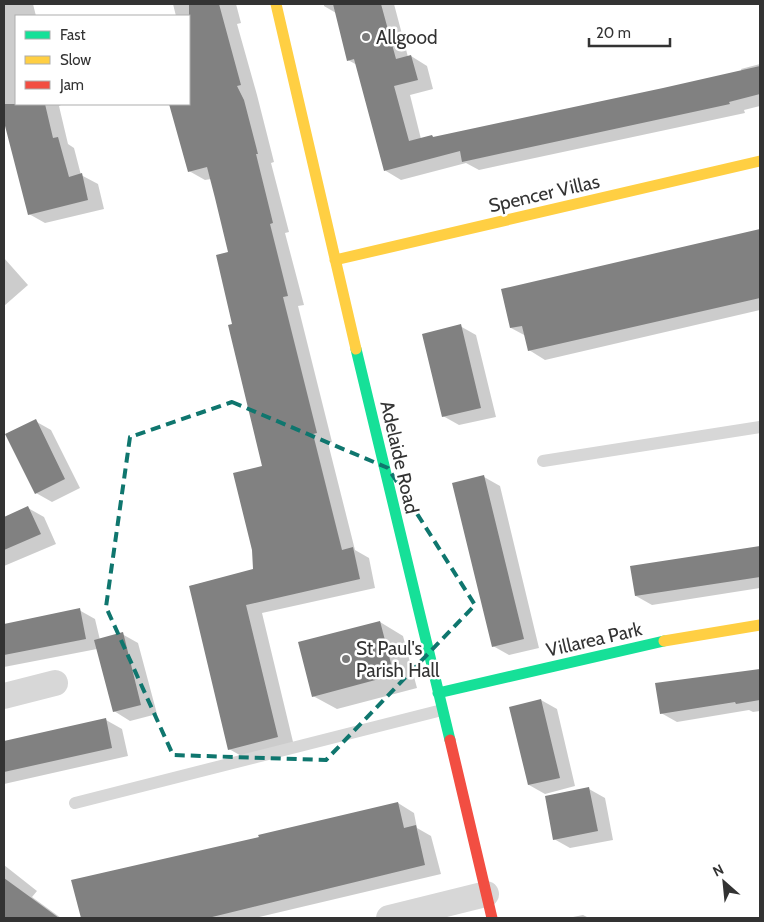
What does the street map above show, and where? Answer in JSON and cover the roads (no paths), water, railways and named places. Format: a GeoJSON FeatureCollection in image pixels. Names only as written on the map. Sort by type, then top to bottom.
{"type":"FeatureCollection","features":[{"type":"Feature","properties":{"kind":"street","name":"Adelaide Road"},"geometry":{"type":"LineString","coordinates":[[276,4],[489,906]]}},
{"type":"Feature","properties":{"kind":"street","name":"Spencer Villas"},"geometry":{"type":"LineString","coordinates":[[335,260],[760,161]]}},
{"type":"Feature","properties":{"kind":"street","name":"Villarea Park"},"geometry":{"type":"LineString","coordinates":[[438,693],[651,643],[760,625]]}},
{"type":"Feature","properties":{"kind":"street"},"geometry":{"type":"LineString","coordinates":[[4,696],[55,683]]}},
{"type":"Feature","properties":{"kind":"street"},"geometry":{"type":"LineString","coordinates":[[389,918],[489,906]]}},
{"type":"Feature","properties":{"kind":"lane"},"geometry":{"type":"LineString","coordinates":[[543,461],[760,427]]}},
{"type":"Feature","properties":{"kind":"lane"},"geometry":{"type":"LineString","coordinates":[[75,803],[442,710]]}},
{"type":"Feature","properties":{"kind":"place","name":"Allgood"},"geometry":{"type":"Point","coordinates":[366,37]}},
{"type":"Feature","properties":{"kind":"place","name":"St Paul's Parish Hall"},"geometry":{"type":"Point","coordinates":[346,659]}}]}
